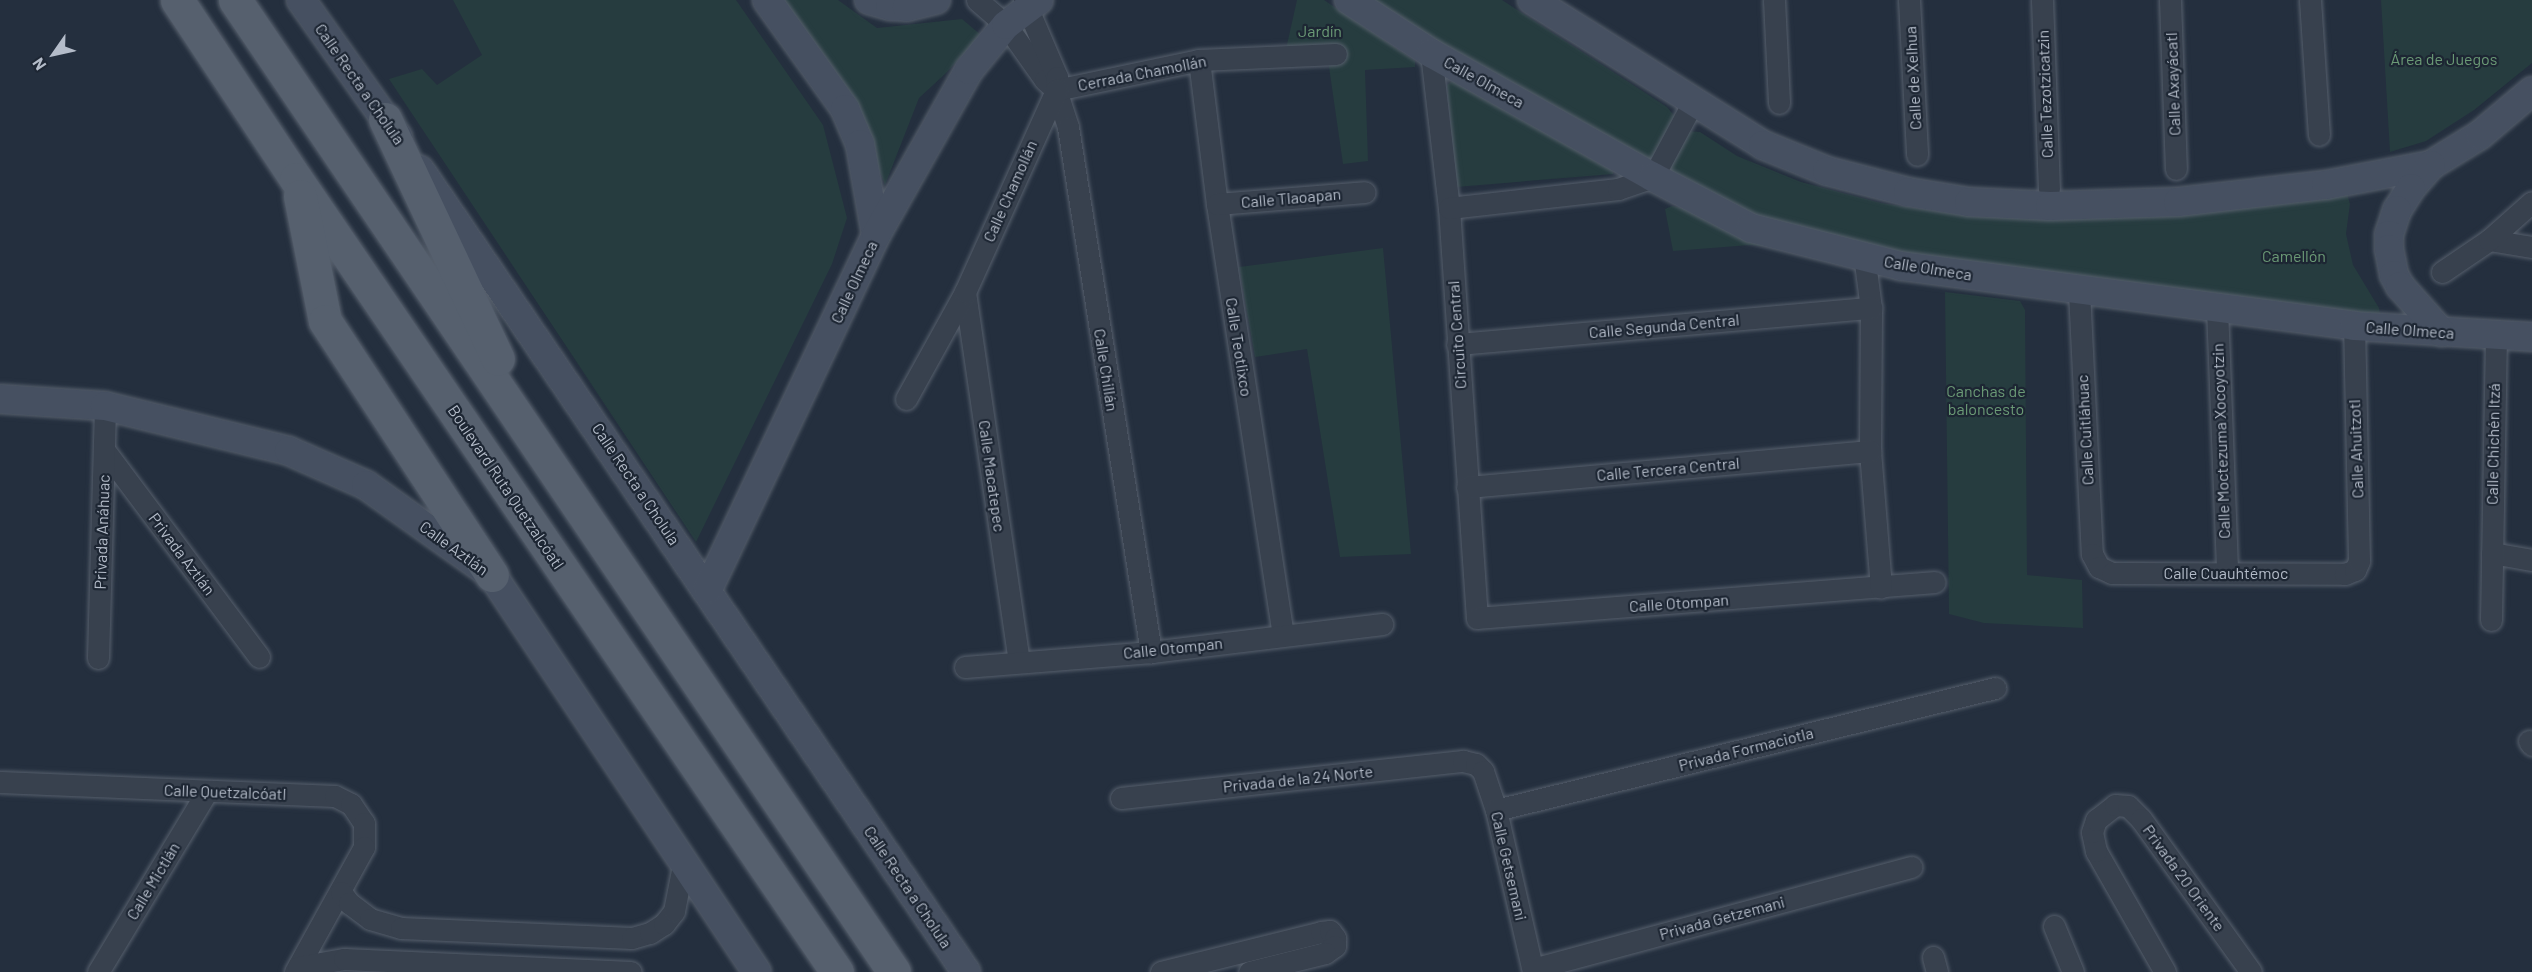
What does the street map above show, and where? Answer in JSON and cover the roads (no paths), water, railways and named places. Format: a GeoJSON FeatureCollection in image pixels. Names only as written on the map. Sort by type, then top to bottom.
{"type":"FeatureCollection","features":[{"type":"Feature","properties":{"kind":"main road","name":"Boulevard Ruta Quetzalcóatl"},"geometry":{"type":"LineString","coordinates":[[177,0],[296,179],[837,972]]}},
{"type":"Feature","properties":{"kind":"main road"},"geometry":{"type":"LineString","coordinates":[[235,0],[894,972]]}},
{"type":"Feature","properties":{"kind":"main road"},"geometry":{"type":"LineString","coordinates":[[385,119],[540,450]]}},
{"type":"Feature","properties":{"kind":"main road"},"geometry":{"type":"LineString","coordinates":[[296,179],[325,321],[492,575]]}},
{"type":"Feature","properties":{"kind":"street","name":"Calle Recta a Cholula"},"geometry":{"type":"LineString","coordinates":[[302,0],[708,589],[966,972]]}},
{"type":"Feature","properties":{"kind":"street"},"geometry":{"type":"LineString","coordinates":[[767,0],[845,108],[860,144],[876,235]]}},
{"type":"Feature","properties":{"kind":"street"},"geometry":{"type":"LineString","coordinates":[[868,0],[890,6],[907,7],[936,0]]}},
{"type":"Feature","properties":{"kind":"street","name":"Calle Chillán"},"geometry":{"type":"LineString","coordinates":[[977,0],[1024,8],[1045,80],[1056,90],[1068,127],[1151,652]]}},
{"type":"Feature","properties":{"kind":"street","name":"Calle Olmeca"},"geometry":{"type":"LineString","coordinates":[[1348,0],[1431,53],[1653,177],[1751,228],[1901,266],[2079,291],[2354,326],[2532,337]]}},
{"type":"Feature","properties":{"kind":"street"},"geometry":{"type":"LineString","coordinates":[[1532,0],[1763,145],[1827,171],[1908,192],[1969,202],[2050,206],[2178,202],[2326,185],[2431,165]]}},
{"type":"Feature","properties":{"kind":"street"},"geometry":{"type":"LineString","coordinates":[[1774,0],[1779,103]]}},
{"type":"Feature","properties":{"kind":"street","name":"Calle de Xelhua"},"geometry":{"type":"LineString","coordinates":[[1909,0],[1917,155]]}},
{"type":"Feature","properties":{"kind":"street","name":"Calle Tezotzicatzin"},"geometry":{"type":"LineString","coordinates":[[2042,0],[2049,189]]}},
{"type":"Feature","properties":{"kind":"street","name":"Calle Axayácatl"},"geometry":{"type":"LineString","coordinates":[[2170,0],[2176,169]]}},
{"type":"Feature","properties":{"kind":"street"},"geometry":{"type":"LineString","coordinates":[[2310,0],[2319,135]]}},
{"type":"Feature","properties":{"kind":"street","name":"Calle Olmeca"},"geometry":{"type":"LineString","coordinates":[[708,589],[876,235],[969,70],[1024,8]]}},
{"type":"Feature","properties":{"kind":"street","name":"Circuito Central"},"geometry":{"type":"LineString","coordinates":[[1431,53],[1449,208],[1456,344],[1477,618]]}},
{"type":"Feature","properties":{"kind":"street","name":"Cerrada Chamollán"},"geometry":{"type":"LineString","coordinates":[[1056,90],[1199,60],[1336,54]]}},
{"type":"Feature","properties":{"kind":"street","name":"Calle Teotlixco"},"geometry":{"type":"LineString","coordinates":[[1199,60],[1217,204],[1283,634]]}},
{"type":"Feature","properties":{"kind":"street","name":"Calle Chamollán"},"geometry":{"type":"LineString","coordinates":[[906,399],[965,292],[1056,90]]}},
{"type":"Feature","properties":{"kind":"street"},"geometry":{"type":"LineString","coordinates":[[2441,332],[2400,286],[2390,262],[2391,229],[2397,210],[2411,188],[2431,165],[2480,135],[2532,91]]}},
{"type":"Feature","properties":{"kind":"street"},"geometry":{"type":"LineString","coordinates":[[1449,208],[1618,189],[1653,177],[1693,102]]}},
{"type":"Feature","properties":{"kind":"street","name":"Calle Tlaoapan"},"geometry":{"type":"LineString","coordinates":[[1217,204],[1365,192]]}},
{"type":"Feature","properties":{"kind":"street"},"geometry":{"type":"LineString","coordinates":[[2442,272],[2489,240],[2532,202]]}},
{"type":"Feature","properties":{"kind":"street"},"geometry":{"type":"LineString","coordinates":[[2489,240],[2532,247]]}},
{"type":"Feature","properties":{"kind":"street"},"geometry":{"type":"LineString","coordinates":[[1864,255],[1871,308],[1870,451],[1881,588]]}},
{"type":"Feature","properties":{"kind":"street","name":"Calle Cuitláhuac"},"geometry":{"type":"LineString","coordinates":[[2079,291],[2092,554],[2099,567]]}},
{"type":"Feature","properties":{"kind":"street","name":"Calle Macatepec"},"geometry":{"type":"LineString","coordinates":[[965,292],[1019,661]]}},
{"type":"Feature","properties":{"kind":"street","name":"Calle Segunda Central"},"geometry":{"type":"LineString","coordinates":[[1456,344],[1871,308]]}},
{"type":"Feature","properties":{"kind":"street","name":"Calle Moctezuma Xocoyotzin"},"geometry":{"type":"LineString","coordinates":[[2217,308],[2227,573]]}},
{"type":"Feature","properties":{"kind":"street","name":"Calle Ahuitzotl"},"geometry":{"type":"LineString","coordinates":[[2354,326],[2359,561],[2355,570]]}},
{"type":"Feature","properties":{"kind":"street","name":"Calle Chichén Itzá"},"geometry":{"type":"LineString","coordinates":[[2491,620],[2496,335]]}},
{"type":"Feature","properties":{"kind":"street","name":"Calle Aztlán"},"geometry":{"type":"LineString","coordinates":[[0,399],[105,406],[289,451],[366,484],[492,575],[757,972]]}},
{"type":"Feature","properties":{"kind":"street","name":"Privada Anáhuac"},"geometry":{"type":"LineString","coordinates":[[98,658],[105,406]]}},
{"type":"Feature","properties":{"kind":"street","name":"Calle Tercera Central"},"geometry":{"type":"LineString","coordinates":[[1467,487],[1870,451]]}},
{"type":"Feature","properties":{"kind":"street","name":"Privada Aztlán"},"geometry":{"type":"LineString","coordinates":[[105,452],[260,657]]}},
{"type":"Feature","properties":{"kind":"street"},"geometry":{"type":"LineString","coordinates":[[2492,553],[2532,560]]}},
{"type":"Feature","properties":{"kind":"street","name":"Calle Cuauhtémoc"},"geometry":{"type":"LineString","coordinates":[[2099,567],[2112,573],[2345,574],[2355,570]]}},
{"type":"Feature","properties":{"kind":"street","name":"Calle Otompan"},"geometry":{"type":"LineString","coordinates":[[1477,618],[1935,582]]}},
{"type":"Feature","properties":{"kind":"street","name":"Calle Otompan"},"geometry":{"type":"LineString","coordinates":[[965,667],[1151,652],[1283,634],[1382,624]]}},
{"type":"Feature","properties":{"kind":"street","name":"Privada Formaciotla"},"geometry":{"type":"LineString","coordinates":[[1496,810],[1995,688]]}},
{"type":"Feature","properties":{"kind":"street","name":"Privada de la 24 Norte"},"geometry":{"type":"LineString","coordinates":[[1121,798],[1463,761],[1476,764]]}},
{"type":"Feature","properties":{"kind":"street","name":"Calle Getsemani"},"geometry":{"type":"LineString","coordinates":[[1476,764],[1483,771],[1496,810],[1533,970]]}},
{"type":"Feature","properties":{"kind":"street","name":"Calle Quetzalcóatl"},"geometry":{"type":"LineString","coordinates":[[3,787],[335,796],[351,804],[364,823],[366,836],[364,847],[297,970]]}},
{"type":"Feature","properties":{"kind":"street","name":"Calle Mictlán"},"geometry":{"type":"LineString","coordinates":[[98,972],[207,791]]}},
{"type":"Feature","properties":{"kind":"street","name":"Privada 20 Oriente"},"geometry":{"type":"LineString","coordinates":[[2165,972],[2096,851],[2092,832],[2096,820],[2115,805],[2128,806],[2141,819],[2251,972]]}},
{"type":"Feature","properties":{"kind":"street"},"geometry":{"type":"LineString","coordinates":[[341,892],[349,903],[370,919],[414,930],[632,938],[664,924],[674,911],[684,860]]}},
{"type":"Feature","properties":{"kind":"street","name":"Privada Getzemani"},"geometry":{"type":"LineString","coordinates":[[1533,970],[1911,867]]}},
{"type":"Feature","properties":{"kind":"street"},"geometry":{"type":"LineString","coordinates":[[2054,926],[2073,972]]}},
{"type":"Feature","properties":{"kind":"street"},"geometry":{"type":"LineString","coordinates":[[412,963],[414,930]]}},
{"type":"Feature","properties":{"kind":"street"},"geometry":{"type":"LineString","coordinates":[[1161,972],[1321,932],[1330,931],[1335,938],[1335,946],[1325,953],[1249,972]]}},
{"type":"Feature","properties":{"kind":"street","name":"Calle Quetzalcóatl"},"geometry":{"type":"LineString","coordinates":[[297,970],[344,959],[631,972]]}},
{"type":"Feature","properties":{"kind":"park label","name":"Jardín"},"geometry":{"type":"Point","coordinates":[1320,31]}},
{"type":"Feature","properties":{"kind":"park label","name":"Área de Juegos"},"geometry":{"type":"Point","coordinates":[2444,59]}},
{"type":"Feature","properties":{"kind":"park label","name":"Camellón"},"geometry":{"type":"Point","coordinates":[2294,256]}},
{"type":"Feature","properties":{"kind":"park label","name":"Canchas de baloncesto"},"geometry":{"type":"Point","coordinates":[1986,400]}}]}
